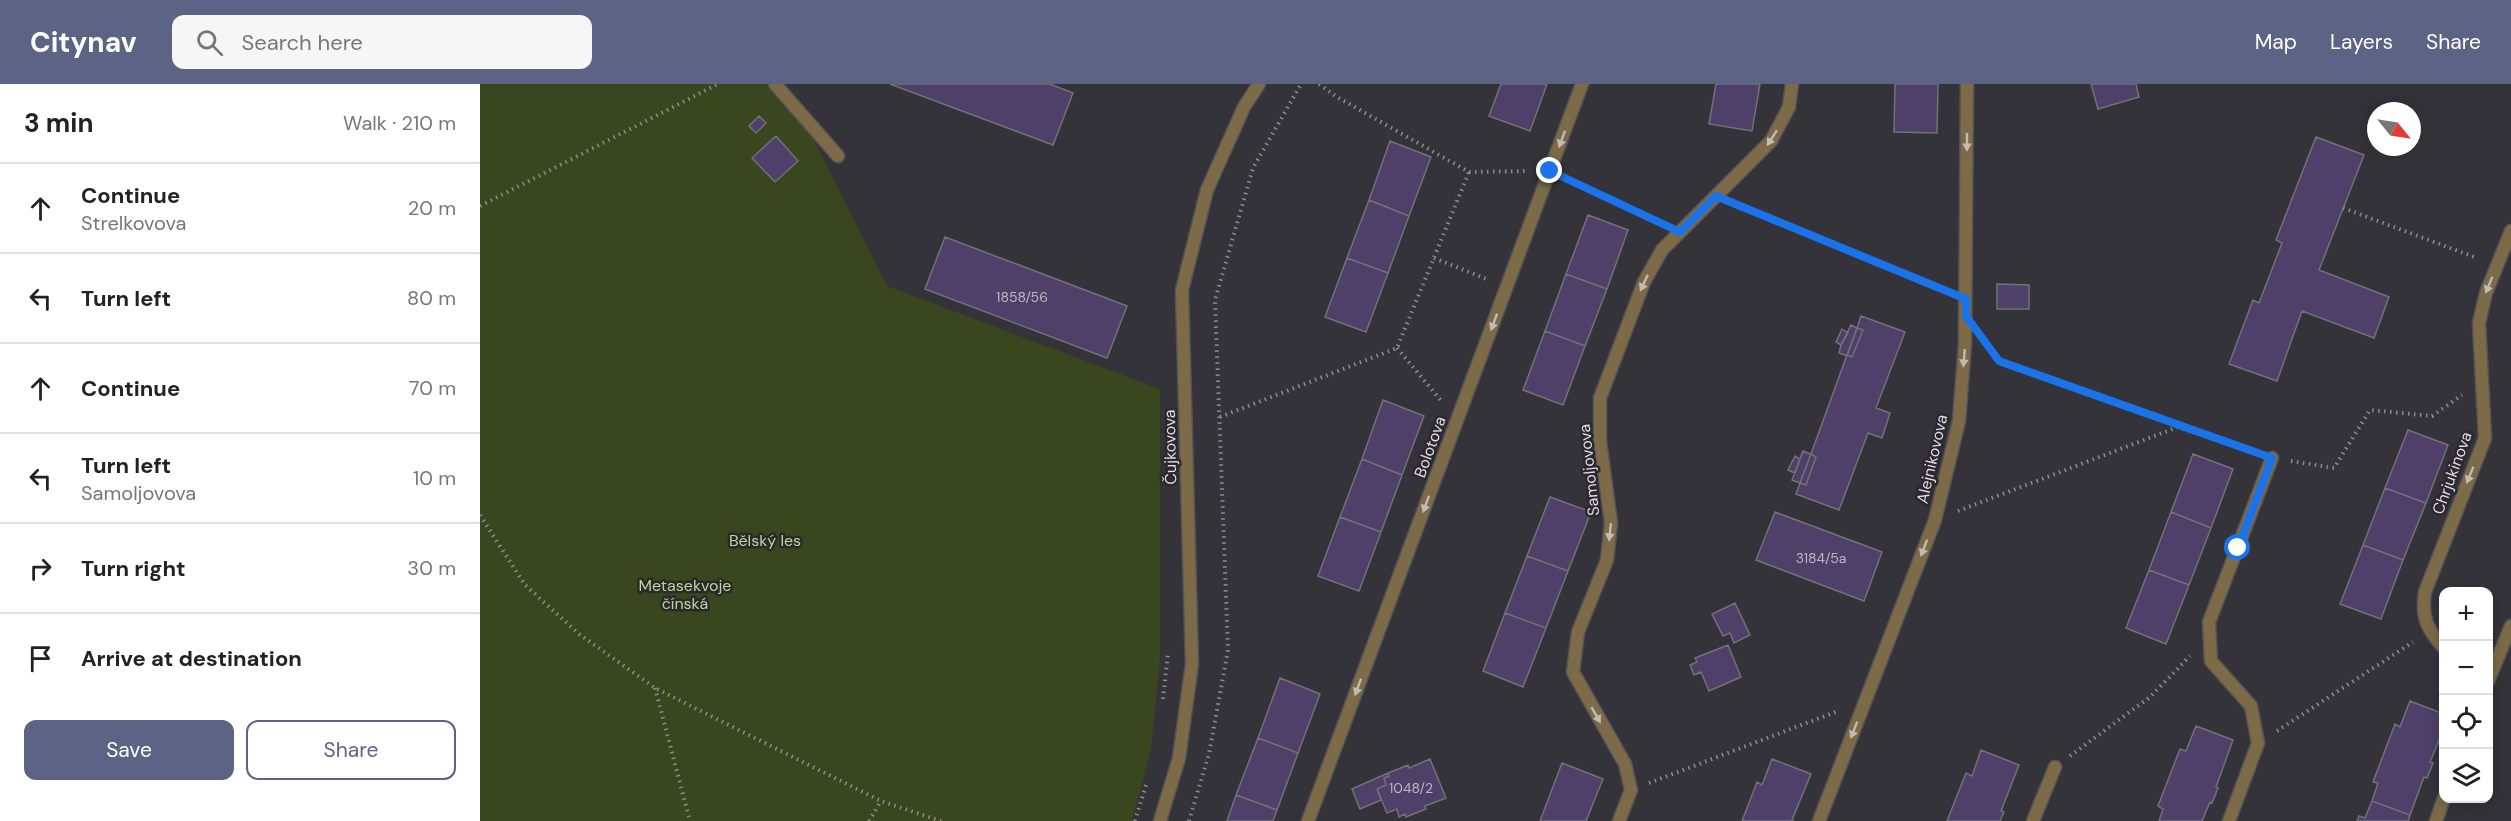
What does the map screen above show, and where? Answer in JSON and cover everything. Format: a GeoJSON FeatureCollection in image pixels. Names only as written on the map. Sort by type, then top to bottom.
{"type":"FeatureCollection","features":[{"type":"Feature","properties":{"kind":"street"},"geometry":{"type":"LineString","coordinates":[[775,84],[838,156]]}},
{"type":"Feature","properties":{"kind":"street","name":"Čujkovova"},"geometry":{"type":"LineString","coordinates":[[1160,821],[1179,758],[1192,664],[1182,290],[1207,190],[1244,107],[1259,84]]}},
{"type":"Feature","properties":{"kind":"street","name":"Bolotova"},"geometry":{"type":"LineString","coordinates":[[1308,821],[1582,84]]}},
{"type":"Feature","properties":{"kind":"street","name":"Samoljovova"},"geometry":{"type":"LineString","coordinates":[[1631,790],[1625,764],[1572,672],[1578,632],[1607,560],[1611,523],[1600,441],[1600,398],[1644,282],[1662,250],[1771,141],[1789,107],[1792,84]]}},
{"type":"Feature","properties":{"kind":"street","name":"Alejnikovova"},"geometry":{"type":"LineString","coordinates":[[1819,821],[1935,520],[1959,420],[1966,316],[1967,84]]}},
{"type":"Feature","properties":{"kind":"street","name":"Chrjukinova"},"geometry":{"type":"LineString","coordinates":[[2429,632],[2422,609],[2425,592],[2485,438],[2479,323],[2486,293],[2510,233]]}},
{"type":"Feature","properties":{"kind":"street"},"geometry":{"type":"LineString","coordinates":[[2229,821],[2258,743],[2251,706],[2211,661],[2209,621],[2272,458]]}},
{"type":"Feature","properties":{"kind":"street"},"geometry":{"type":"LineString","coordinates":[[2493,669],[2511,626]]}},
{"type":"Feature","properties":{"kind":"street"},"geometry":{"type":"LineString","coordinates":[[2429,632],[2439,643]]}},
{"type":"Feature","properties":{"kind":"street"},"geometry":{"type":"LineString","coordinates":[[2033,821],[2055,767]]}},
{"type":"Feature","properties":{"kind":"street"},"geometry":{"type":"LineString","coordinates":[[1619,821],[1631,790]]}},
{"type":"Feature","properties":{"kind":"street"},"geometry":{"type":"LineString","coordinates":[[2436,821],[2442,803]]}},
{"type":"Feature","properties":{"kind":"path"},"geometry":{"type":"LineString","coordinates":[[480,206],[718,84]]}},
{"type":"Feature","properties":{"kind":"path"},"geometry":{"type":"LineString","coordinates":[[1189,821],[1209,754],[1228,650],[1215,300],[1253,168],[1301,84]]}},
{"type":"Feature","properties":{"kind":"path"},"geometry":{"type":"LineString","coordinates":[[1319,84],[1337,97],[1469,172],[1550,171],[1680,232]]}},
{"type":"Feature","properties":{"kind":"path"},"geometry":{"type":"LineString","coordinates":[[1220,417],[1397,348],[1469,172]]}},
{"type":"Feature","properties":{"kind":"path"},"geometry":{"type":"LineString","coordinates":[[1716,196],[1966,299]]}},
{"type":"Feature","properties":{"kind":"path"},"geometry":{"type":"LineString","coordinates":[[2343,208],[2497,266]]}},
{"type":"Feature","properties":{"kind":"path"},"geometry":{"type":"LineString","coordinates":[[1434,258],[1507,287]]}},
{"type":"Feature","properties":{"kind":"path"},"geometry":{"type":"LineString","coordinates":[[1966,316],[1999,361],[2178,427],[2272,458],[2334,468],[2370,410],[2432,416],[2482,381]]}},
{"type":"Feature","properties":{"kind":"path"},"geometry":{"type":"LineString","coordinates":[[1397,348],[1457,420]]}},
{"type":"Feature","properties":{"kind":"path"},"geometry":{"type":"LineString","coordinates":[[1935,520],[2178,427]]}},
{"type":"Feature","properties":{"kind":"path"},"geometry":{"type":"LineString","coordinates":[[480,515],[525,585],[579,634],[655,688],[881,801],[941,821]]}},
{"type":"Feature","properties":{"kind":"path"},"geometry":{"type":"LineString","coordinates":[[2258,743],[2429,632]]}},
{"type":"Feature","properties":{"kind":"path"},"geometry":{"type":"LineString","coordinates":[[2055,767],[2150,697],[2210,635]]}},
{"type":"Feature","properties":{"kind":"path"},"geometry":{"type":"LineString","coordinates":[[655,688],[690,821]]}},
{"type":"Feature","properties":{"kind":"path"},"geometry":{"type":"LineString","coordinates":[[1631,790],[1865,701]]}},
{"type":"Feature","properties":{"kind":"path"},"geometry":{"type":"LineString","coordinates":[[869,821],[881,801]]}},
{"type":"Feature","properties":{"kind":"green space","name":"Bělský les"},"geometry":{"type":"Polygon","coordinates":[[[480,84],[786,84],[887,286],[1160,389],[1160,660],[1151,749],[1132,821],[480,821],[480,84]]]}},
{"type":"Feature","properties":{"kind":"building"},"geometry":{"type":"Polygon","coordinates":[[[890,84],[1050,84],[1073,93],[1053,145],[890,84]]]}},
{"type":"Feature","properties":{"kind":"building"},"geometry":{"type":"Polygon","coordinates":[[[1501,84],[1547,84],[1530,131],[1489,116],[1501,84]]]}},
{"type":"Feature","properties":{"kind":"building"},"geometry":{"type":"Polygon","coordinates":[[[1716,84],[1760,84],[1752,131],[1709,124],[1716,84]]]}},
{"type":"Feature","properties":{"kind":"building"},"geometry":{"type":"Polygon","coordinates":[[[1895,84],[1938,84],[1937,133],[1894,132],[1895,84]]]}},
{"type":"Feature","properties":{"kind":"building"},"geometry":{"type":"Polygon","coordinates":[[[2091,84],[2136,84],[2139,97],[2098,109],[2091,84]]]}},
{"type":"Feature","properties":{"kind":"building"},"geometry":{"type":"Polygon","coordinates":[[[759,116],[766,123],[756,133],[749,126],[759,116]]]}},
{"type":"Feature","properties":{"kind":"building"},"geometry":{"type":"Polygon","coordinates":[[[776,136],[798,161],[775,182],[752,158],[776,136]]]}},
{"type":"Feature","properties":{"kind":"building"},"geometry":{"type":"Polygon","coordinates":[[[2316,137],[2364,155],[2319,270],[2389,297],[2374,338],[2302,311],[2277,381],[2229,364],[2253,300],[2259,303],[2282,243],[2276,240],[2316,137]]]}},
{"type":"Feature","properties":{"kind":"building"},"geometry":{"type":"Polygon","coordinates":[[[1390,141],[1431,157],[1409,216],[1369,200],[1390,141]]]}},
{"type":"Feature","properties":{"kind":"building"},"geometry":{"type":"Polygon","coordinates":[[[1369,200],[1409,216],[1388,273],[1347,258],[1369,200]]]}},
{"type":"Feature","properties":{"kind":"building"},"geometry":{"type":"Polygon","coordinates":[[[1588,215],[1628,230],[1607,289],[1566,274],[1588,215]]]}},
{"type":"Feature","properties":{"kind":"building"},"geometry":{"type":"Polygon","coordinates":[[[945,237],[1127,306],[1107,358],[925,289],[945,237]]]}},
{"type":"Feature","properties":{"kind":"building"},"geometry":{"type":"Polygon","coordinates":[[[1347,258],[1388,273],[1366,332],[1325,317],[1347,258]]]}},
{"type":"Feature","properties":{"kind":"building"},"geometry":{"type":"Polygon","coordinates":[[[1566,274],[1607,289],[1585,346],[1545,331],[1566,274]]]}},
{"type":"Feature","properties":{"kind":"building"},"geometry":{"type":"Polygon","coordinates":[[[1997,284],[2029,285],[2029,309],[1997,309],[1997,284]]]}},
{"type":"Feature","properties":{"kind":"building"},"geometry":{"type":"Polygon","coordinates":[[[1861,316],[1905,332],[1876,408],[1890,413],[1882,438],[1868,433],[1839,510],[1796,494],[1800,483],[1806,485],[1816,457],[1811,454],[1847,355],[1852,357],[1863,330],[1857,328],[1861,316]]]}},
{"type":"Feature","properties":{"kind":"building"},"geometry":{"type":"Polygon","coordinates":[[[1851,325],[1857,328],[1847,356],[1839,353],[1851,325]]]}},
{"type":"Feature","properties":{"kind":"building"},"geometry":{"type":"Polygon","coordinates":[[[1857,328],[1863,330],[1852,357],[1847,355],[1857,328]]]}},
{"type":"Feature","properties":{"kind":"building"},"geometry":{"type":"Polygon","coordinates":[[[1842,329],[1848,333],[1841,345],[1836,342],[1842,329]]]}},
{"type":"Feature","properties":{"kind":"building"},"geometry":{"type":"Polygon","coordinates":[[[1545,331],[1585,346],[1563,405],[1523,390],[1545,331]]]}},
{"type":"Feature","properties":{"kind":"building"},"geometry":{"type":"Polygon","coordinates":[[[1383,400],[1424,416],[1402,475],[1362,459],[1383,400]]]}},
{"type":"Feature","properties":{"kind":"building"},"geometry":{"type":"Polygon","coordinates":[[[2408,430],[2448,445],[2426,503],[2385,488],[2408,430]]]}},
{"type":"Feature","properties":{"kind":"building"},"geometry":{"type":"Polygon","coordinates":[[[1803,451],[1811,454],[1800,483],[1792,480],[1803,451]]]}},
{"type":"Feature","properties":{"kind":"building"},"geometry":{"type":"Polygon","coordinates":[[[1811,454],[1816,457],[1806,485],[1800,483],[1811,454]]]}},
{"type":"Feature","properties":{"kind":"building"},"geometry":{"type":"Polygon","coordinates":[[[2193,454],[2233,469],[2211,528],[2171,512],[2193,454]]]}},
{"type":"Feature","properties":{"kind":"building"},"geometry":{"type":"Polygon","coordinates":[[[1795,456],[1800,459],[1795,473],[1788,470],[1795,456]]]}},
{"type":"Feature","properties":{"kind":"building"},"geometry":{"type":"Polygon","coordinates":[[[1362,459],[1402,475],[1381,532],[1340,517],[1362,459]]]}},
{"type":"Feature","properties":{"kind":"building"},"geometry":{"type":"Polygon","coordinates":[[[2385,488],[2426,503],[2403,560],[2363,545],[2385,488]]]}},
{"type":"Feature","properties":{"kind":"building"},"geometry":{"type":"Polygon","coordinates":[[[1550,497],[1591,512],[1568,571],[1527,556],[1550,497]]]}},
{"type":"Feature","properties":{"kind":"building"},"geometry":{"type":"Polygon","coordinates":[[[1775,512],[1882,552],[1864,601],[1756,560],[1775,512]]]}},
{"type":"Feature","properties":{"kind":"building"},"geometry":{"type":"Polygon","coordinates":[[[2171,512],[2211,528],[2189,585],[2149,570],[2171,512]]]}},
{"type":"Feature","properties":{"kind":"building"},"geometry":{"type":"Polygon","coordinates":[[[1340,517],[1381,532],[1359,591],[1318,576],[1340,517]]]}},
{"type":"Feature","properties":{"kind":"building"},"geometry":{"type":"Polygon","coordinates":[[[2363,545],[2403,560],[2381,619],[2340,604],[2363,545]]]}},
{"type":"Feature","properties":{"kind":"building"},"geometry":{"type":"Polygon","coordinates":[[[1527,556],[1568,571],[1546,628],[1505,613],[1527,556]]]}},
{"type":"Feature","properties":{"kind":"building"},"geometry":{"type":"Polygon","coordinates":[[[2149,570],[2189,585],[2166,644],[2126,628],[2149,570]]]}},
{"type":"Feature","properties":{"kind":"building"},"geometry":{"type":"Polygon","coordinates":[[[1735,603],[1750,635],[1734,643],[1730,633],[1723,636],[1712,614],[1735,603]]]}},
{"type":"Feature","properties":{"kind":"building"},"geometry":{"type":"Polygon","coordinates":[[[1505,613],[1546,628],[1523,687],[1483,671],[1505,613]]]}},
{"type":"Feature","properties":{"kind":"building"},"geometry":{"type":"Polygon","coordinates":[[[1728,645],[1741,677],[1709,691],[1701,672],[1694,675],[1690,665],[1697,662],[1695,658],[1728,645]]]}},
{"type":"Feature","properties":{"kind":"building"},"geometry":{"type":"Polygon","coordinates":[[[1280,678],[1320,694],[1298,753],[1258,738],[1280,678]]]}},
{"type":"Feature","properties":{"kind":"building"},"geometry":{"type":"Polygon","coordinates":[[[2410,701],[2439,712],[2439,740],[2430,762],[2433,763],[2427,778],[2424,777],[2410,815],[2372,801],[2378,783],[2373,782],[2395,724],[2400,727],[2410,701]]]}},
{"type":"Feature","properties":{"kind":"building"},"geometry":{"type":"Polygon","coordinates":[[[2196,726],[2233,740],[2216,787],[2218,788],[2202,821],[2159,821],[2163,809],[2158,806],[2180,749],[2186,751],[2196,726]]]}},
{"type":"Feature","properties":{"kind":"building"},"geometry":{"type":"Polygon","coordinates":[[[1258,738],[1298,753],[1277,810],[1236,795],[1258,738]]]}},
{"type":"Feature","properties":{"kind":"building"},"geometry":{"type":"Polygon","coordinates":[[[1981,750],[2019,765],[2001,811],[2004,812],[2000,821],[1947,821],[1966,773],[1972,776],[1981,750]]]}},
{"type":"Feature","properties":{"kind":"building"},"geometry":{"type":"Polygon","coordinates":[[[1430,759],[1446,798],[1406,817],[1405,814],[1399,817],[1397,809],[1387,813],[1377,789],[1386,785],[1384,778],[1389,776],[1388,773],[1408,765],[1409,768],[1430,759]]]}},
{"type":"Feature","properties":{"kind":"building"},"geometry":{"type":"Polygon","coordinates":[[[1772,759],[1811,774],[1792,820],[1794,821],[1742,821],[1757,782],[1762,785],[1772,759]]]}},
{"type":"Feature","properties":{"kind":"building"},"geometry":{"type":"Polygon","coordinates":[[[1562,763],[1603,779],[1586,821],[1540,821],[1562,763]]]}},
{"type":"Feature","properties":{"kind":"building"},"geometry":{"type":"Polygon","coordinates":[[[1388,773],[1389,776],[1384,778],[1386,785],[1377,789],[1381,800],[1360,809],[1352,789],[1388,773]]]}},
{"type":"Feature","properties":{"kind":"building"},"geometry":{"type":"Polygon","coordinates":[[[1236,795],[1277,810],[1273,821],[1227,821],[1236,795]]]}},
{"type":"Feature","properties":{"kind":"building"},"geometry":{"type":"Polygon","coordinates":[[[2372,801],[2410,815],[2408,821],[2357,821],[2359,816],[2365,818],[2372,801]]]}},
{"type":"Feature","properties":{"kind":"route"},"geometry":{"type":"LineString","coordinates":[[1550,171],[1680,232],[1716,196],[1966,299],[1966,316],[1999,361],[2178,427],[2272,458],[2238,548]]}},
{"type":"Feature","properties":{"kind":"park label","name":"Metasekvoje čínská"},"geometry":{"type":"Point","coordinates":[685,594]}}]}
